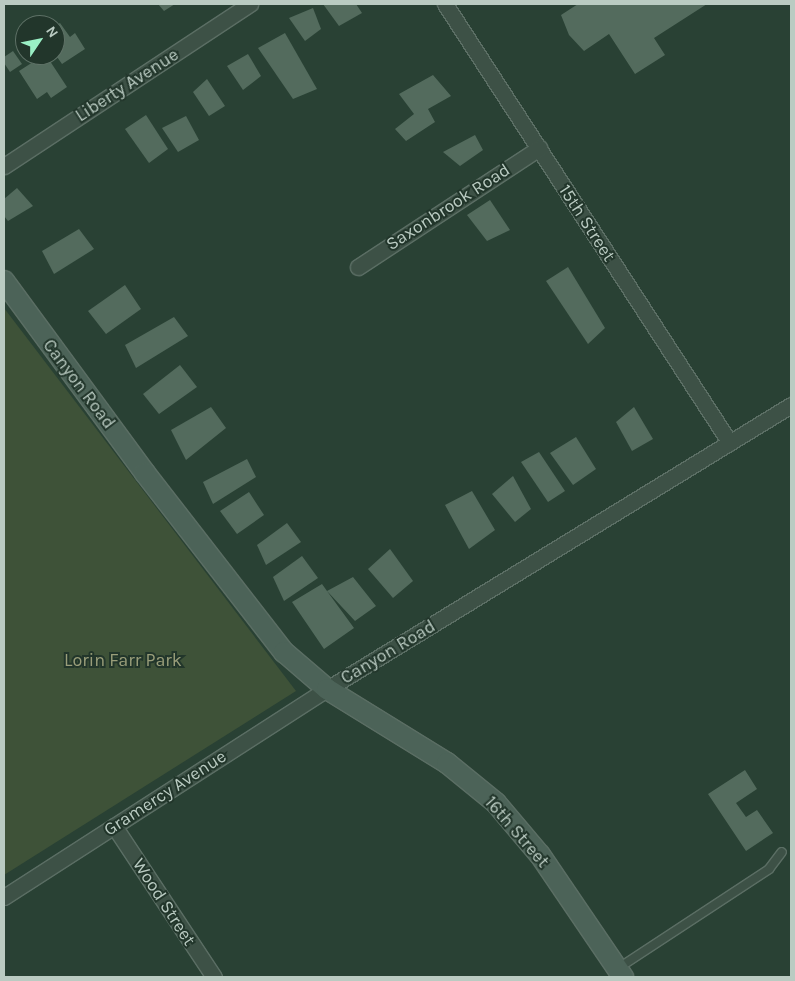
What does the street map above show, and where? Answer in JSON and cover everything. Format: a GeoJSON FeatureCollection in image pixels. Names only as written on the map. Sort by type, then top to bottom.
{"type":"FeatureCollection","features":[{"type":"Feature","properties":{"kind":"street","name":"Liberty Avenue"},"geometry":{"type":"LineString","coordinates":[[4,166],[250,4]]}},
{"type":"Feature","properties":{"kind":"street","name":"15th Street"},"geometry":{"type":"LineString","coordinates":[[445,4],[730,443]]}},
{"type":"Feature","properties":{"kind":"street","name":"Saxonbrook Road"},"geometry":{"type":"LineString","coordinates":[[358,266],[539,148]]}},
{"type":"Feature","properties":{"kind":"street","name":"Canyon Road"},"geometry":{"type":"LineString","coordinates":[[4,281],[146,473],[284,652],[327,689],[791,405]]}},
{"type":"Feature","properties":{"kind":"street","name":"Gramercy Avenue"},"geometry":{"type":"LineString","coordinates":[[4,897],[327,689]]}},
{"type":"Feature","properties":{"kind":"street","name":"16th Street"},"geometry":{"type":"LineString","coordinates":[[327,689],[447,763],[496,804],[540,855],[620,973]]}},
{"type":"Feature","properties":{"kind":"street","name":"Wood Street"},"geometry":{"type":"LineString","coordinates":[[114,826],[214,977]]}},
{"type":"Feature","properties":{"kind":"lane"},"geometry":{"type":"LineString","coordinates":[[620,973],[769,869],[782,852]]}},
{"type":"Feature","properties":{"kind":"green space","name":"Lorin Farr Park"},"geometry":{"type":"Polygon","coordinates":[[[4,308],[296,691],[4,875],[4,308]]]}},
{"type":"Feature","properties":{"kind":"building"},"geometry":{"type":"Polygon","coordinates":[[[158,4],[175,4],[164,11],[158,4]]]}},
{"type":"Feature","properties":{"kind":"building"},"geometry":{"type":"Polygon","coordinates":[[[323,4],[356,4],[362,13],[339,26],[323,4]]]}},
{"type":"Feature","properties":{"kind":"building"},"geometry":{"type":"Polygon","coordinates":[[[578,4],[707,4],[654,38],[665,55],[635,74],[609,34],[584,51],[569,35],[561,15],[578,4]]]}},
{"type":"Feature","properties":{"kind":"building"},"geometry":{"type":"Polygon","coordinates":[[[313,8],[321,29],[305,41],[289,18],[313,8]]]}},
{"type":"Feature","properties":{"kind":"building"},"geometry":{"type":"Polygon","coordinates":[[[65,30],[70,37],[75,33],[85,49],[65,62],[65,30]]]}},
{"type":"Feature","properties":{"kind":"building"},"geometry":{"type":"Polygon","coordinates":[[[285,33],[317,89],[293,99],[258,48],[285,33]]]}},
{"type":"Feature","properties":{"kind":"building"},"geometry":{"type":"Polygon","coordinates":[[[13,51],[15,54],[15,65],[20,65],[10,72],[4,63],[4,57],[13,51]]]}},
{"type":"Feature","properties":{"kind":"building"},"geometry":{"type":"Polygon","coordinates":[[[248,54],[261,76],[243,90],[227,66],[248,54]]]}},
{"type":"Feature","properties":{"kind":"building"},"geometry":{"type":"Polygon","coordinates":[[[28,65],[53,65],[67,87],[51,98],[47,92],[37,99],[19,71],[28,65]]]}},
{"type":"Feature","properties":{"kind":"building"},"geometry":{"type":"Polygon","coordinates":[[[433,75],[451,96],[428,109],[435,122],[406,141],[395,129],[414,114],[399,94],[433,75]]]}},
{"type":"Feature","properties":{"kind":"building"},"geometry":{"type":"Polygon","coordinates":[[[207,79],[225,106],[209,116],[193,92],[207,79]]]}},
{"type":"Feature","properties":{"kind":"building"},"geometry":{"type":"Polygon","coordinates":[[[146,115],[168,149],[149,163],[125,129],[146,115]]]}},
{"type":"Feature","properties":{"kind":"building"},"geometry":{"type":"Polygon","coordinates":[[[186,116],[199,140],[178,152],[162,128],[186,116]]]}},
{"type":"Feature","properties":{"kind":"building"},"geometry":{"type":"Polygon","coordinates":[[[475,135],[483,150],[460,166],[443,152],[475,135]]]}},
{"type":"Feature","properties":{"kind":"building"},"geometry":{"type":"Polygon","coordinates":[[[17,188],[33,206],[8,221],[4,216],[4,199],[17,188]]]}},
{"type":"Feature","properties":{"kind":"building"},"geometry":{"type":"Polygon","coordinates":[[[490,200],[510,230],[487,241],[467,215],[490,200]]]}},
{"type":"Feature","properties":{"kind":"building"},"geometry":{"type":"Polygon","coordinates":[[[79,229],[94,249],[54,274],[42,251],[79,229]]]}},
{"type":"Feature","properties":{"kind":"building"},"geometry":{"type":"Polygon","coordinates":[[[568,267],[605,328],[588,344],[546,281],[568,267]]]}},
{"type":"Feature","properties":{"kind":"building"},"geometry":{"type":"Polygon","coordinates":[[[125,285],[141,309],[106,334],[88,311],[125,285]]]}},
{"type":"Feature","properties":{"kind":"building"},"geometry":{"type":"Polygon","coordinates":[[[174,317],[188,336],[136,368],[125,345],[174,317]]]}},
{"type":"Feature","properties":{"kind":"building"},"geometry":{"type":"Polygon","coordinates":[[[180,365],[197,387],[159,414],[143,394],[180,365]]]}},
{"type":"Feature","properties":{"kind":"building"},"geometry":{"type":"Polygon","coordinates":[[[211,407],[226,428],[186,460],[171,430],[211,407]]]}},
{"type":"Feature","properties":{"kind":"building"},"geometry":{"type":"Polygon","coordinates":[[[634,407],[653,439],[632,451],[616,422],[634,407]]]}},
{"type":"Feature","properties":{"kind":"building"},"geometry":{"type":"Polygon","coordinates":[[[576,437],[596,469],[573,485],[550,453],[576,437]]]}},
{"type":"Feature","properties":{"kind":"building"},"geometry":{"type":"Polygon","coordinates":[[[539,452],[565,491],[548,502],[521,462],[539,452]]]}},
{"type":"Feature","properties":{"kind":"building"},"geometry":{"type":"Polygon","coordinates":[[[247,459],[256,477],[213,504],[203,482],[247,459]]]}},
{"type":"Feature","properties":{"kind":"building"},"geometry":{"type":"Polygon","coordinates":[[[513,476],[531,509],[515,522],[492,494],[513,476]]]}},
{"type":"Feature","properties":{"kind":"building"},"geometry":{"type":"Polygon","coordinates":[[[472,491],[495,530],[469,549],[445,505],[472,491]]]}},
{"type":"Feature","properties":{"kind":"building"},"geometry":{"type":"Polygon","coordinates":[[[249,492],[264,515],[237,534],[220,511],[249,492]]]}},
{"type":"Feature","properties":{"kind":"building"},"geometry":{"type":"Polygon","coordinates":[[[287,523],[301,542],[266,565],[257,545],[287,523]]]}},
{"type":"Feature","properties":{"kind":"building"},"geometry":{"type":"Polygon","coordinates":[[[390,549],[413,581],[393,598],[368,569],[390,549]]]}},
{"type":"Feature","properties":{"kind":"building"},"geometry":{"type":"Polygon","coordinates":[[[302,556],[318,578],[284,601],[273,577],[302,556]]]}},
{"type":"Feature","properties":{"kind":"building"},"geometry":{"type":"Polygon","coordinates":[[[353,577],[376,606],[355,621],[327,591],[353,577]]]}},
{"type":"Feature","properties":{"kind":"building"},"geometry":{"type":"Polygon","coordinates":[[[322,584],[354,628],[324,649],[292,602],[322,584]]]}},
{"type":"Feature","properties":{"kind":"building"},"geometry":{"type":"Polygon","coordinates":[[[745,770],[757,789],[736,803],[746,817],[757,810],[773,833],[746,851],[708,794],[745,770]]]}}]}
